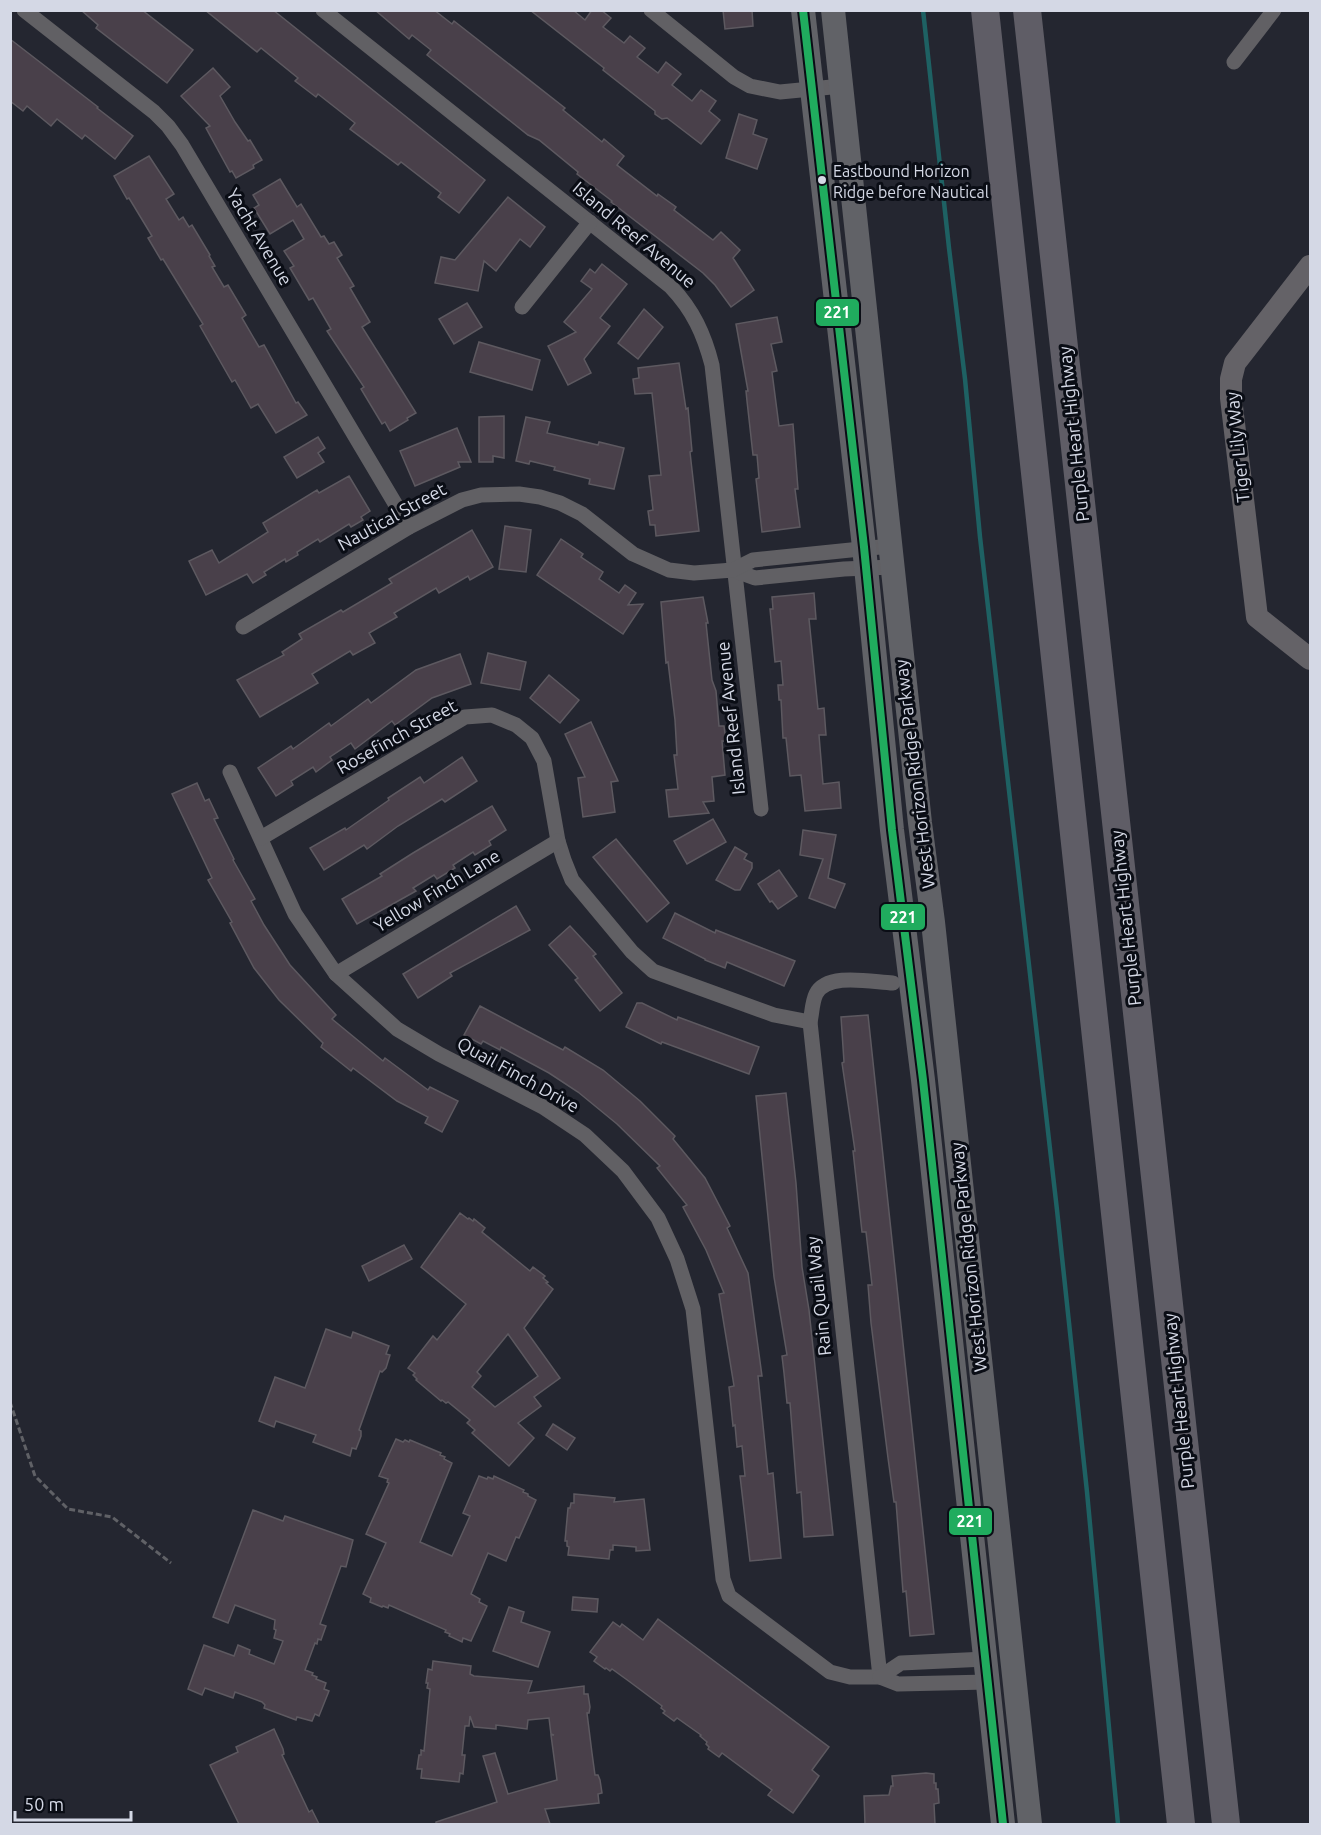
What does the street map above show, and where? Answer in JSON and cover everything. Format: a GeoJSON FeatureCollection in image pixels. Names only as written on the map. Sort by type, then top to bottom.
{"type":"FeatureCollection","features":[{"type":"Feature","properties":{"kind":"highway"},"geometry":{"type":"LineString","coordinates":[[985,10],[1181,1824]]}},
{"type":"Feature","properties":{"kind":"highway","name":"Purple Heart Highway"},"geometry":{"type":"LineString","coordinates":[[1027,10],[1226,1824]]}},
{"type":"Feature","properties":{"kind":"main road","name":"West Horizon Ridge Parkway"},"geometry":{"type":"LineString","coordinates":[[803,10],[865,558],[892,830],[902,980],[915,1005],[1003,1824]]}},
{"type":"Feature","properties":{"kind":"main road","name":"West Horizon Ridge Parkway"},"geometry":{"type":"LineString","coordinates":[[833,10],[1029,1814]]}},
{"type":"Feature","properties":{"kind":"main road"},"geometry":{"type":"LineString","coordinates":[[902,980],[922,967],[933,922]]}},
{"type":"Feature","properties":{"kind":"main road"},"geometry":{"type":"LineString","coordinates":[[987,1671],[995,1662],[1002,1674],[1015,1777],[1029,1814]]}},
{"type":"Feature","properties":{"kind":"street","name":"Yacht Avenue"},"geometry":{"type":"LineString","coordinates":[[24,10],[168,126],[194,165],[409,527]]}},
{"type":"Feature","properties":{"kind":"street","name":"Island Reef Avenue"},"geometry":{"type":"LineString","coordinates":[[323,10],[671,287],[696,319],[706,340],[712,365],[760,809]]}},
{"type":"Feature","properties":{"kind":"street"},"geometry":{"type":"LineString","coordinates":[[651,10],[735,77],[750,86],[780,92],[842,86]]}},
{"type":"Feature","properties":{"kind":"street"},"geometry":{"type":"LineString","coordinates":[[1234,62],[1274,10]]}},
{"type":"Feature","properties":{"kind":"street"},"geometry":{"type":"LineString","coordinates":[[522,307],[590,222]]}},
{"type":"Feature","properties":{"kind":"street","name":"Tiger Lily Way"},"geometry":{"type":"LineString","coordinates":[[1311,266],[1235,363],[1231,379],[1236,442],[1257,617],[1311,659]]}},
{"type":"Feature","properties":{"kind":"street","name":"Nautical Street"},"geometry":{"type":"LineString","coordinates":[[243,627],[409,527],[462,500],[481,495],[519,494],[550,500],[582,514],[633,555],[669,570],[694,573],[733,570],[753,560],[891,556]]}},
{"type":"Feature","properties":{"kind":"street","name":"Nautical Street"},"geometry":{"type":"LineString","coordinates":[[865,558],[891,556]]}},
{"type":"Feature","properties":{"kind":"street","name":"Rosefinch Street"},"geometry":{"type":"LineString","coordinates":[[261,838],[465,717],[492,715],[516,725],[532,738],[544,761],[558,841]]}},
{"type":"Feature","properties":{"kind":"street","name":"Quail Finch Drive"},"geometry":{"type":"LineString","coordinates":[[230,772],[295,914],[336,974],[397,1029],[439,1054],[543,1107],[585,1134],[623,1171],[658,1218],[677,1259],[693,1309],[723,1580],[729,1596],[830,1672],[850,1677],[880,1677],[898,1684],[987,1671]]}},
{"type":"Feature","properties":{"kind":"street"},"geometry":{"type":"LineString","coordinates":[[558,841],[572,880],[632,952],[653,971],[774,1015],[810,1022]]}},
{"type":"Feature","properties":{"kind":"street","name":"Yellow Finch Lane"},"geometry":{"type":"LineString","coordinates":[[336,974],[558,841]]}},
{"type":"Feature","properties":{"kind":"street","name":"Rain Quail Way"},"geometry":{"type":"LineString","coordinates":[[880,1677],[810,1022],[815,995],[823,985],[833,980],[902,980]]}},
{"type":"Feature","properties":{"kind":"street","name":"Quail Finch Drive"},"geometry":{"type":"LineString","coordinates":[[880,1677],[901,1663],[987,1671]]}},
{"type":"Feature","properties":{"kind":"path"},"geometry":{"type":"LineString","coordinates":[[10,1402],[35,1476],[68,1509],[112,1517],[171,1563]]}},
{"type":"Feature","properties":{"kind":"building"},"geometry":{"type":"Polygon","coordinates":[[[81,10],[142,10],[193,50],[167,83],[96,28],[98,25],[81,10]]]}},
{"type":"Feature","properties":{"kind":"building"},"geometry":{"type":"Polygon","coordinates":[[[205,10],[273,10],[485,180],[459,213],[438,197],[441,193],[401,162],[398,165],[350,129],[355,123],[318,94],[316,97],[295,81],[298,78],[261,48],[257,52],[205,10]]]}},
{"type":"Feature","properties":{"kind":"building"},"geometry":{"type":"Polygon","coordinates":[[[375,10],[434,10],[452,24],[454,21],[565,108],[563,110],[602,142],[604,139],[624,156],[617,165],[657,196],[658,194],[676,207],[674,210],[713,240],[721,232],[740,250],[733,258],[754,290],[731,307],[703,273],[611,202],[539,140],[528,135],[427,55],[431,50],[412,35],[409,39],[375,10]]]}},
{"type":"Feature","properties":{"kind":"building"},"geometry":{"type":"Polygon","coordinates":[[[530,10],[573,10],[585,20],[592,10],[601,10],[611,18],[603,27],[624,43],[630,36],[645,48],[637,57],[658,73],[666,62],[681,74],[672,85],[692,101],[701,90],[716,101],[709,111],[720,120],[701,144],[667,118],[662,119],[655,114],[655,111],[603,70],[604,68],[530,10]]]}},
{"type":"Feature","properties":{"kind":"building"},"geometry":{"type":"Polygon","coordinates":[[[723,10],[752,10],[753,26],[725,29],[723,10]]]}},
{"type":"Feature","properties":{"kind":"building"},"geometry":{"type":"Polygon","coordinates":[[[10,39],[133,136],[115,159],[85,135],[82,139],[57,119],[51,126],[27,106],[23,111],[10,101],[10,39]]]}},
{"type":"Feature","properties":{"kind":"building"},"geometry":{"type":"Polygon","coordinates":[[[213,68],[230,87],[220,96],[262,160],[253,165],[254,168],[236,178],[232,171],[230,172],[206,128],[210,126],[181,96],[213,68]]]}},
{"type":"Feature","properties":{"kind":"building"},"geometry":{"type":"Polygon","coordinates":[[[739,114],[757,120],[753,134],[767,139],[757,169],[726,158],[739,114]]]}},
{"type":"Feature","properties":{"kind":"building"},"geometry":{"type":"Polygon","coordinates":[[[149,156],[174,194],[166,199],[179,220],[183,217],[189,227],[192,225],[210,255],[215,266],[212,267],[224,287],[228,285],[246,315],[242,318],[259,347],[264,345],[296,403],[298,402],[307,415],[276,433],[258,404],[251,408],[235,380],[232,382],[200,326],[203,324],[163,259],[161,260],[148,238],[152,236],[114,176],[149,156]]]}},
{"type":"Feature","properties":{"kind":"building"},"geometry":{"type":"Polygon","coordinates":[[[280,179],[297,207],[301,204],[321,237],[324,236],[329,244],[334,242],[342,255],[337,258],[354,286],[350,288],[370,322],[362,327],[416,413],[390,431],[385,422],[382,424],[361,389],[364,387],[327,331],[331,329],[313,298],[309,300],[290,268],[294,266],[284,251],[304,239],[293,220],[270,234],[254,208],[259,205],[253,195],[280,179]]]}},
{"type":"Feature","properties":{"kind":"building"},"geometry":{"type":"Polygon","coordinates":[[[508,197],[545,227],[530,247],[520,239],[496,271],[484,261],[478,291],[435,283],[441,257],[455,260],[508,197]]]}},
{"type":"Feature","properties":{"kind":"building"},"geometry":{"type":"Polygon","coordinates":[[[602,264],[627,284],[600,318],[610,326],[584,359],[591,373],[568,385],[548,346],[576,332],[564,322],[592,289],[581,281],[590,269],[595,273],[602,264]]]}},
{"type":"Feature","properties":{"kind":"building"},"geometry":{"type":"Polygon","coordinates":[[[467,303],[482,327],[454,344],[439,319],[467,303]]]}},
{"type":"Feature","properties":{"kind":"building"},"geometry":{"type":"Polygon","coordinates":[[[644,309],[663,327],[638,359],[618,343],[644,309]]]}},
{"type":"Feature","properties":{"kind":"building"},"geometry":{"type":"Polygon","coordinates":[[[777,317],[782,342],[771,344],[777,371],[772,372],[779,426],[793,424],[798,489],[795,489],[800,527],[762,532],[756,479],[759,478],[757,455],[753,455],[746,391],[748,391],[736,324],[777,317]]]}},
{"type":"Feature","properties":{"kind":"building"},"geometry":{"type":"Polygon","coordinates":[[[479,342],[540,360],[532,390],[470,372],[479,342]]]}},
{"type":"Feature","properties":{"kind":"building"},"geometry":{"type":"Polygon","coordinates":[[[679,363],[686,409],[688,408],[692,451],[690,452],[699,531],[656,536],[655,525],[650,525],[648,511],[653,510],[649,476],[661,475],[652,393],[635,394],[633,379],[639,378],[638,368],[679,363]]]}},
{"type":"Feature","properties":{"kind":"building"},"geometry":{"type":"Polygon","coordinates":[[[504,416],[504,458],[493,456],[493,462],[479,462],[479,417],[504,416]]]}},
{"type":"Feature","properties":{"kind":"building"},"geometry":{"type":"Polygon","coordinates":[[[526,417],[550,422],[547,433],[598,445],[599,442],[624,448],[614,489],[589,484],[590,479],[554,470],[555,467],[530,461],[529,464],[516,461],[526,417]]]}},
{"type":"Feature","properties":{"kind":"building"},"geometry":{"type":"Polygon","coordinates":[[[457,428],[471,462],[458,462],[460,467],[415,486],[400,451],[457,428]]]}},
{"type":"Feature","properties":{"kind":"building"},"geometry":{"type":"Polygon","coordinates":[[[318,437],[325,448],[318,453],[324,462],[297,478],[284,457],[318,437]]]}},
{"type":"Feature","properties":{"kind":"building"},"geometry":{"type":"Polygon","coordinates":[[[349,476],[370,511],[361,517],[363,520],[351,527],[349,524],[320,542],[318,539],[297,552],[298,555],[286,562],[285,559],[264,572],[266,575],[253,583],[247,574],[206,595],[189,561],[212,550],[219,563],[268,532],[263,523],[317,490],[319,493],[349,476]]]}},
{"type":"Feature","properties":{"kind":"building"},"geometry":{"type":"Polygon","coordinates":[[[505,526],[531,530],[526,572],[499,569],[505,526]]]}},
{"type":"Feature","properties":{"kind":"building"},"geometry":{"type":"Polygon","coordinates":[[[472,530],[493,567],[470,580],[468,576],[439,593],[436,588],[394,613],[397,617],[369,633],[375,643],[353,655],[350,651],[312,674],[318,683],[260,717],[237,680],[284,655],[282,652],[302,639],[299,634],[341,610],[343,612],[392,583],[389,579],[472,530]]]}},
{"type":"Feature","properties":{"kind":"building"},"geometry":{"type":"Polygon","coordinates":[[[561,539],[603,572],[599,579],[619,593],[625,585],[636,593],[628,605],[643,604],[623,634],[537,575],[561,539]]]}},
{"type":"Feature","properties":{"kind":"building"},"geometry":{"type":"Polygon","coordinates":[[[814,593],[816,619],[809,619],[818,709],[824,708],[826,735],[819,735],[823,784],[839,782],[841,808],[805,811],[801,775],[790,776],[786,738],[783,738],[778,685],[783,685],[781,661],[775,662],[770,609],[773,609],[772,597],[814,593]]]}},
{"type":"Feature","properties":{"kind":"building"},"geometry":{"type":"Polygon","coordinates":[[[703,597],[719,726],[724,726],[726,741],[722,741],[725,775],[712,777],[714,801],[703,802],[709,813],[669,817],[666,790],[678,789],[674,755],[677,755],[661,602],[703,597]]]}},
{"type":"Feature","properties":{"kind":"building"},"geometry":{"type":"Polygon","coordinates":[[[488,653],[526,662],[520,690],[481,683],[488,653]]]}},
{"type":"Feature","properties":{"kind":"building"},"geometry":{"type":"Polygon","coordinates":[[[460,654],[471,684],[432,698],[395,725],[392,721],[355,749],[351,743],[330,757],[332,760],[316,772],[313,767],[291,781],[293,785],[276,796],[258,768],[291,746],[293,749],[329,723],[331,726],[368,699],[371,703],[416,670],[460,654]]]}},
{"type":"Feature","properties":{"kind":"building"},"geometry":{"type":"Polygon","coordinates":[[[549,675],[579,700],[560,723],[530,698],[549,675]]]}},
{"type":"Feature","properties":{"kind":"building"},"geometry":{"type":"Polygon","coordinates":[[[591,722],[618,781],[611,782],[615,812],[583,817],[578,778],[585,777],[565,734],[591,722]]]}},
{"type":"Feature","properties":{"kind":"building"},"geometry":{"type":"Polygon","coordinates":[[[462,757],[477,781],[445,802],[442,799],[398,826],[367,849],[364,845],[324,870],[310,848],[345,828],[346,830],[420,777],[424,783],[462,757]]]}},
{"type":"Feature","properties":{"kind":"building"},"geometry":{"type":"Polygon","coordinates":[[[197,783],[205,801],[209,799],[218,818],[214,819],[255,899],[251,901],[264,925],[290,965],[336,1015],[332,1019],[383,1061],[385,1058],[428,1090],[430,1087],[458,1101],[442,1132],[425,1123],[428,1117],[397,1101],[353,1068],[351,1071],[321,1047],[323,1043],[279,1000],[254,968],[230,923],[232,922],[208,880],[212,878],[172,794],[197,783]]]}},
{"type":"Feature","properties":{"kind":"building"},"geometry":{"type":"Polygon","coordinates":[[[492,806],[506,830],[489,841],[491,845],[475,855],[473,852],[453,865],[455,868],[437,879],[434,875],[413,888],[416,891],[357,924],[342,899],[492,806]]]}},
{"type":"Feature","properties":{"kind":"building"},"geometry":{"type":"Polygon","coordinates":[[[713,819],[726,842],[687,864],[674,841],[713,819]]]}},
{"type":"Feature","properties":{"kind":"building"},"geometry":{"type":"Polygon","coordinates":[[[803,830],[836,835],[828,878],[845,884],[835,908],[809,898],[823,859],[800,855],[803,830]]]}},
{"type":"Feature","properties":{"kind":"building"},"geometry":{"type":"Polygon","coordinates":[[[616,839],[669,903],[647,922],[593,857],[616,839]]]}},
{"type":"Feature","properties":{"kind":"building"},"geometry":{"type":"Polygon","coordinates":[[[735,847],[747,854],[744,859],[752,863],[752,868],[740,890],[735,890],[716,880],[735,847]]]}},
{"type":"Feature","properties":{"kind":"building"},"geometry":{"type":"Polygon","coordinates":[[[779,870],[797,896],[778,909],[772,901],[770,902],[758,884],[779,870]]]}},
{"type":"Feature","properties":{"kind":"building"},"geometry":{"type":"Polygon","coordinates":[[[516,906],[530,930],[450,973],[452,976],[418,998],[403,974],[516,906]]]}},
{"type":"Feature","properties":{"kind":"building"},"geometry":{"type":"Polygon","coordinates":[[[675,913],[715,933],[716,930],[795,961],[784,986],[727,962],[725,968],[663,938],[675,913]]]}},
{"type":"Feature","properties":{"kind":"building"},"geometry":{"type":"Polygon","coordinates":[[[570,926],[596,954],[593,956],[622,993],[600,1011],[575,980],[578,978],[549,945],[570,926]]]}},
{"type":"Feature","properties":{"kind":"building"},"geometry":{"type":"Polygon","coordinates":[[[637,1003],[642,1003],[677,1020],[678,1017],[759,1047],[749,1074],[662,1042],[661,1044],[626,1027],[637,1003]]]}},
{"type":"Feature","properties":{"kind":"building"},"geometry":{"type":"Polygon","coordinates":[[[480,1006],[563,1050],[565,1047],[603,1070],[640,1101],[675,1136],[673,1139],[705,1178],[730,1226],[727,1228],[748,1273],[762,1376],[758,1376],[768,1474],[773,1473],[781,1558],[750,1561],[740,1476],[745,1476],[742,1446],[737,1447],[735,1425],[733,1426],[729,1387],[734,1386],[719,1294],[724,1293],[706,1250],[683,1207],[687,1205],[657,1168],[660,1166],[617,1124],[578,1092],[501,1047],[500,1050],[483,1041],[481,1044],[464,1035],[480,1006]]]}},
{"type":"Feature","properties":{"kind":"building"},"geometry":{"type":"Polygon","coordinates":[[[868,1015],[934,1634],[910,1636],[906,1591],[903,1592],[896,1502],[894,1502],[871,1323],[868,1285],[872,1285],[866,1232],[862,1232],[853,1151],[855,1151],[842,1063],[844,1062],[841,1017],[868,1015]]]}},
{"type":"Feature","properties":{"kind":"building"},"geometry":{"type":"Polygon","coordinates":[[[786,1093],[802,1267],[809,1310],[833,1535],[804,1537],[801,1492],[797,1493],[790,1403],[787,1403],[782,1356],[787,1355],[774,1277],[756,1096],[786,1093]]]}},
{"type":"Feature","properties":{"kind":"building"},"geometry":{"type":"Polygon","coordinates":[[[460,1213],[468,1219],[473,1221],[474,1219],[485,1228],[482,1232],[530,1271],[533,1267],[545,1276],[543,1278],[548,1282],[546,1283],[553,1289],[524,1328],[560,1378],[534,1397],[541,1406],[518,1423],[534,1438],[509,1466],[472,1433],[475,1430],[467,1423],[470,1420],[448,1402],[441,1401],[416,1380],[413,1375],[415,1373],[408,1368],[433,1336],[437,1340],[466,1304],[421,1267],[460,1213]],[[508,1334],[477,1372],[481,1376],[472,1387],[495,1407],[538,1376],[508,1334]]]}},
{"type":"Feature","properties":{"kind":"building"},"geometry":{"type":"Polygon","coordinates":[[[404,1245],[412,1259],[369,1281],[362,1266],[404,1245]]]}},
{"type":"Feature","properties":{"kind":"building"},"geometry":{"type":"Polygon","coordinates":[[[326,1329],[351,1338],[353,1332],[389,1346],[386,1354],[390,1355],[386,1368],[380,1371],[359,1430],[361,1436],[356,1449],[352,1448],[350,1456],[313,1442],[316,1435],[276,1421],[274,1427],[259,1421],[275,1377],[305,1388],[326,1329]]]}},
{"type":"Feature","properties":{"kind":"building"},"geometry":{"type":"Polygon","coordinates":[[[553,1424],[575,1438],[567,1450],[546,1435],[553,1424]]]}},
{"type":"Feature","properties":{"kind":"building"},"geometry":{"type":"Polygon","coordinates":[[[396,1439],[403,1442],[410,1440],[441,1453],[444,1459],[452,1463],[420,1542],[452,1556],[470,1516],[463,1513],[479,1476],[493,1479],[494,1476],[524,1490],[523,1492],[536,1500],[506,1561],[488,1553],[471,1594],[487,1606],[471,1641],[463,1638],[462,1642],[449,1636],[446,1630],[389,1605],[388,1608],[370,1602],[371,1598],[363,1594],[386,1543],[366,1534],[389,1483],[388,1479],[379,1476],[396,1439]]]}},
{"type":"Feature","properties":{"kind":"building"},"geometry":{"type":"Polygon","coordinates":[[[574,1494],[615,1498],[614,1502],[644,1499],[650,1550],[636,1551],[636,1547],[613,1545],[609,1559],[568,1555],[569,1547],[565,1541],[568,1508],[571,1503],[574,1503],[574,1494]]]}},
{"type":"Feature","properties":{"kind":"building"},"geometry":{"type":"Polygon","coordinates":[[[253,1510],[283,1521],[285,1516],[353,1540],[346,1567],[341,1566],[320,1624],[326,1626],[321,1640],[318,1639],[317,1644],[315,1643],[305,1670],[313,1673],[316,1679],[326,1683],[324,1689],[329,1691],[319,1716],[315,1714],[312,1721],[297,1717],[296,1720],[264,1708],[265,1705],[262,1702],[235,1692],[233,1698],[205,1688],[202,1695],[188,1689],[204,1645],[234,1656],[238,1645],[250,1650],[249,1654],[274,1664],[283,1641],[274,1638],[275,1620],[235,1605],[228,1623],[213,1617],[253,1510]]]}},
{"type":"Feature","properties":{"kind":"building"},"geometry":{"type":"Polygon","coordinates":[[[573,1597],[598,1599],[597,1612],[572,1610],[573,1597]]]}},
{"type":"Feature","properties":{"kind":"building"},"geometry":{"type":"Polygon","coordinates":[[[509,1607],[524,1612],[521,1622],[550,1632],[538,1667],[493,1651],[509,1607]]]}},
{"type":"Feature","properties":{"kind":"building"},"geometry":{"type":"Polygon","coordinates":[[[658,1619],[829,1747],[812,1770],[819,1776],[793,1813],[768,1795],[772,1790],[722,1753],[719,1757],[708,1749],[707,1742],[701,1735],[677,1718],[674,1721],[663,1713],[665,1711],[661,1708],[662,1706],[630,1682],[612,1669],[610,1671],[605,1669],[594,1661],[597,1657],[590,1652],[613,1622],[620,1627],[622,1624],[643,1640],[658,1619]]]}},
{"type":"Feature","properties":{"kind":"building"},"geometry":{"type":"Polygon","coordinates":[[[433,1661],[471,1666],[470,1674],[474,1676],[532,1681],[528,1693],[584,1686],[584,1694],[588,1694],[590,1707],[587,1713],[595,1775],[598,1775],[600,1780],[602,1793],[598,1794],[599,1803],[545,1809],[550,1824],[436,1824],[436,1822],[497,1802],[483,1756],[495,1753],[508,1794],[557,1780],[551,1735],[554,1735],[551,1734],[549,1718],[528,1720],[527,1729],[496,1725],[496,1729],[474,1727],[470,1716],[469,1726],[465,1726],[463,1774],[460,1773],[459,1782],[421,1778],[422,1769],[417,1769],[419,1755],[421,1755],[421,1750],[424,1751],[430,1689],[427,1688],[428,1683],[426,1683],[428,1669],[432,1670],[433,1661]]]}},
{"type":"Feature","properties":{"kind":"building"},"geometry":{"type":"Polygon","coordinates":[[[274,1729],[283,1749],[284,1754],[282,1755],[309,1812],[312,1810],[319,1824],[239,1824],[210,1765],[238,1752],[236,1747],[274,1729]]]}},
{"type":"Feature","properties":{"kind":"building"},"geometry":{"type":"Polygon","coordinates":[[[934,1774],[934,1783],[938,1789],[939,1803],[934,1804],[935,1824],[865,1824],[864,1796],[889,1795],[891,1786],[893,1786],[892,1776],[934,1774]]]}},
{"type":"Feature","properties":{"kind":"waterway"},"geometry":{"type":"LineString","coordinates":[[923,10],[965,379],[980,537],[1057,1210],[1087,1492],[1118,1824]]}},
{"type":"Feature","properties":{"kind":"transit line","name":"221"},"geometry":{"type":"LineString","coordinates":[[803,10],[864,547],[892,830],[923,1080],[1003,1824]]}},
{"type":"Feature","properties":{"kind":"place","name":"Eastbound Horizon Ridge before Nautical"},"geometry":{"type":"Point","coordinates":[822,180]}}]}
